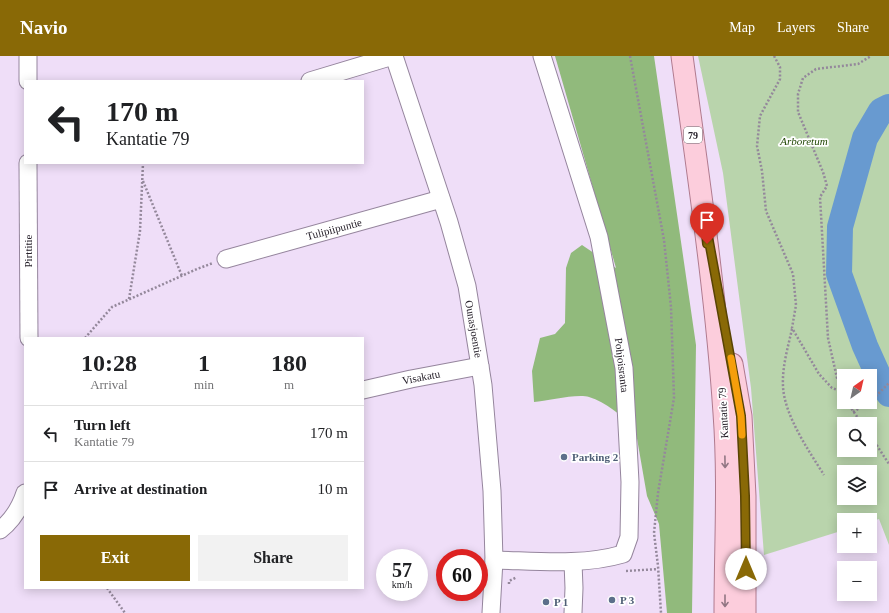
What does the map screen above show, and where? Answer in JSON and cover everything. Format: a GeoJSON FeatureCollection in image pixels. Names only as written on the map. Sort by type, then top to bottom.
{"type":"FeatureCollection","features":[{"type":"Feature","properties":{"kind":"main road","name":"Kantatie 79"},"geometry":{"type":"LineString","coordinates":[[682,56],[704,214],[724,414],[726,506],[725,613]]}},
{"type":"Feature","properties":{"kind":"main road","name":"Kantatie 79"},"geometry":{"type":"LineString","coordinates":[[704,214],[741,416],[745,496],[745,613]]}},
{"type":"Feature","properties":{"kind":"street"},"geometry":{"type":"LineString","coordinates":[[28,56],[28,80]]}},
{"type":"Feature","properties":{"kind":"street"},"geometry":{"type":"LineString","coordinates":[[313,80],[394,56]]}},
{"type":"Feature","properties":{"kind":"street","name":"Ounasjoentie"},"geometry":{"type":"LineString","coordinates":[[394,56],[441,199],[466,286],[480,366],[492,491],[494,560],[491,613]]}},
{"type":"Feature","properties":{"kind":"street","name":"Pohjoisranta"},"geometry":{"type":"LineString","coordinates":[[494,560],[573,562],[607,559],[623,554],[629,537],[630,482],[624,368],[599,237],[542,56]]}},
{"type":"Feature","properties":{"kind":"street","name":"Pirttitie"},"geometry":{"type":"LineString","coordinates":[[28,164],[29,337]]}},
{"type":"Feature","properties":{"kind":"street","name":"Tulipiipuntie"},"geometry":{"type":"LineString","coordinates":[[226,259],[441,199]]}},
{"type":"Feature","properties":{"kind":"street","name":"Visakatu"},"geometry":{"type":"LineString","coordinates":[[364,390],[480,366]]}},
{"type":"Feature","properties":{"kind":"street"},"geometry":{"type":"LineString","coordinates":[[0,530],[13,517],[20,507],[24,496]]}},
{"type":"Feature","properties":{"kind":"street"},"geometry":{"type":"LineString","coordinates":[[573,562],[573,613]]}},
{"type":"Feature","properties":{"kind":"path"},"geometry":{"type":"LineString","coordinates":[[630,56],[664,240],[671,307],[674,398],[658,493],[654,533],[658,566],[660,613]]}},
{"type":"Feature","properties":{"kind":"path"},"geometry":{"type":"LineString","coordinates":[[774,56],[780,67],[780,79],[760,116],[757,146],[762,171],[766,211],[793,274],[796,305],[784,368],[783,386],[786,406],[824,475]]}},
{"type":"Feature","properties":{"kind":"path"},"geometry":{"type":"LineString","coordinates":[[837,378],[828,338],[820,197],[827,186],[798,112],[798,94],[804,78],[816,69],[858,64],[871,56]]}},
{"type":"Feature","properties":{"kind":"path"},"geometry":{"type":"LineString","coordinates":[[129,300],[140,231],[143,164]]}},
{"type":"Feature","properties":{"kind":"path"},"geometry":{"type":"LineString","coordinates":[[142,179],[182,276]]}},
{"type":"Feature","properties":{"kind":"path"},"geometry":{"type":"LineString","coordinates":[[86,337],[112,307],[182,276],[226,259]]}},
{"type":"Feature","properties":{"kind":"path"},"geometry":{"type":"LineString","coordinates":[[792,328],[819,374],[832,388],[837,390]]}},
{"type":"Feature","properties":{"kind":"path"},"geometry":{"type":"LineString","coordinates":[[877,394],[889,383]]}},
{"type":"Feature","properties":{"kind":"path"},"geometry":{"type":"LineString","coordinates":[[852,409],[857,417]]}},
{"type":"Feature","properties":{"kind":"path"},"geometry":{"type":"LineString","coordinates":[[853,412],[858,409]]}},
{"type":"Feature","properties":{"kind":"path"},"geometry":{"type":"LineString","coordinates":[[877,446],[889,464]]}},
{"type":"Feature","properties":{"kind":"path"},"geometry":{"type":"LineString","coordinates":[[109,589],[125,613]]}},
{"type":"Feature","properties":{"kind":"green space"},"geometry":{"type":"Polygon","coordinates":[[[555,56],[654,56],[696,345],[692,613],[667,613],[659,524],[647,496],[635,427],[607,406],[589,397],[578,396],[534,402],[532,371],[540,338],[555,334],[565,323],[566,268],[571,253],[582,245],[616,268],[555,56]]]}},
{"type":"Feature","properties":{"kind":"green space","name":"Arboretum"},"geometry":{"type":"Polygon","coordinates":[[[698,56],[889,56],[889,545],[879,519],[877,520],[877,513],[837,513],[837,532],[764,555],[751,388],[723,173],[698,56]]]}},
{"type":"Feature","properties":{"kind":"waterway"},"geometry":{"type":"LineString","coordinates":[[889,107],[881,111],[865,138],[840,227],[839,274],[865,346],[883,386],[889,394]]}},
{"type":"Feature","properties":{"kind":"slow traffic"},"geometry":{"type":"LineString","coordinates":[[731,358],[741,416],[742,435]]}},
{"type":"Feature","properties":{"kind":"place","name":"Parking 2"},"geometry":{"type":"Point","coordinates":[564,457]}},
{"type":"Feature","properties":{"kind":"place","name":"P 3"},"geometry":{"type":"Point","coordinates":[612,600]}},
{"type":"Feature","properties":{"kind":"place","name":"P 1"},"geometry":{"type":"Point","coordinates":[546,602]}},
{"type":"Feature","properties":{"kind":"route"},"geometry":{"type":"LineString","coordinates":[[707,244],[704,214],[741,416],[745,496],[746,569]]}}]}
